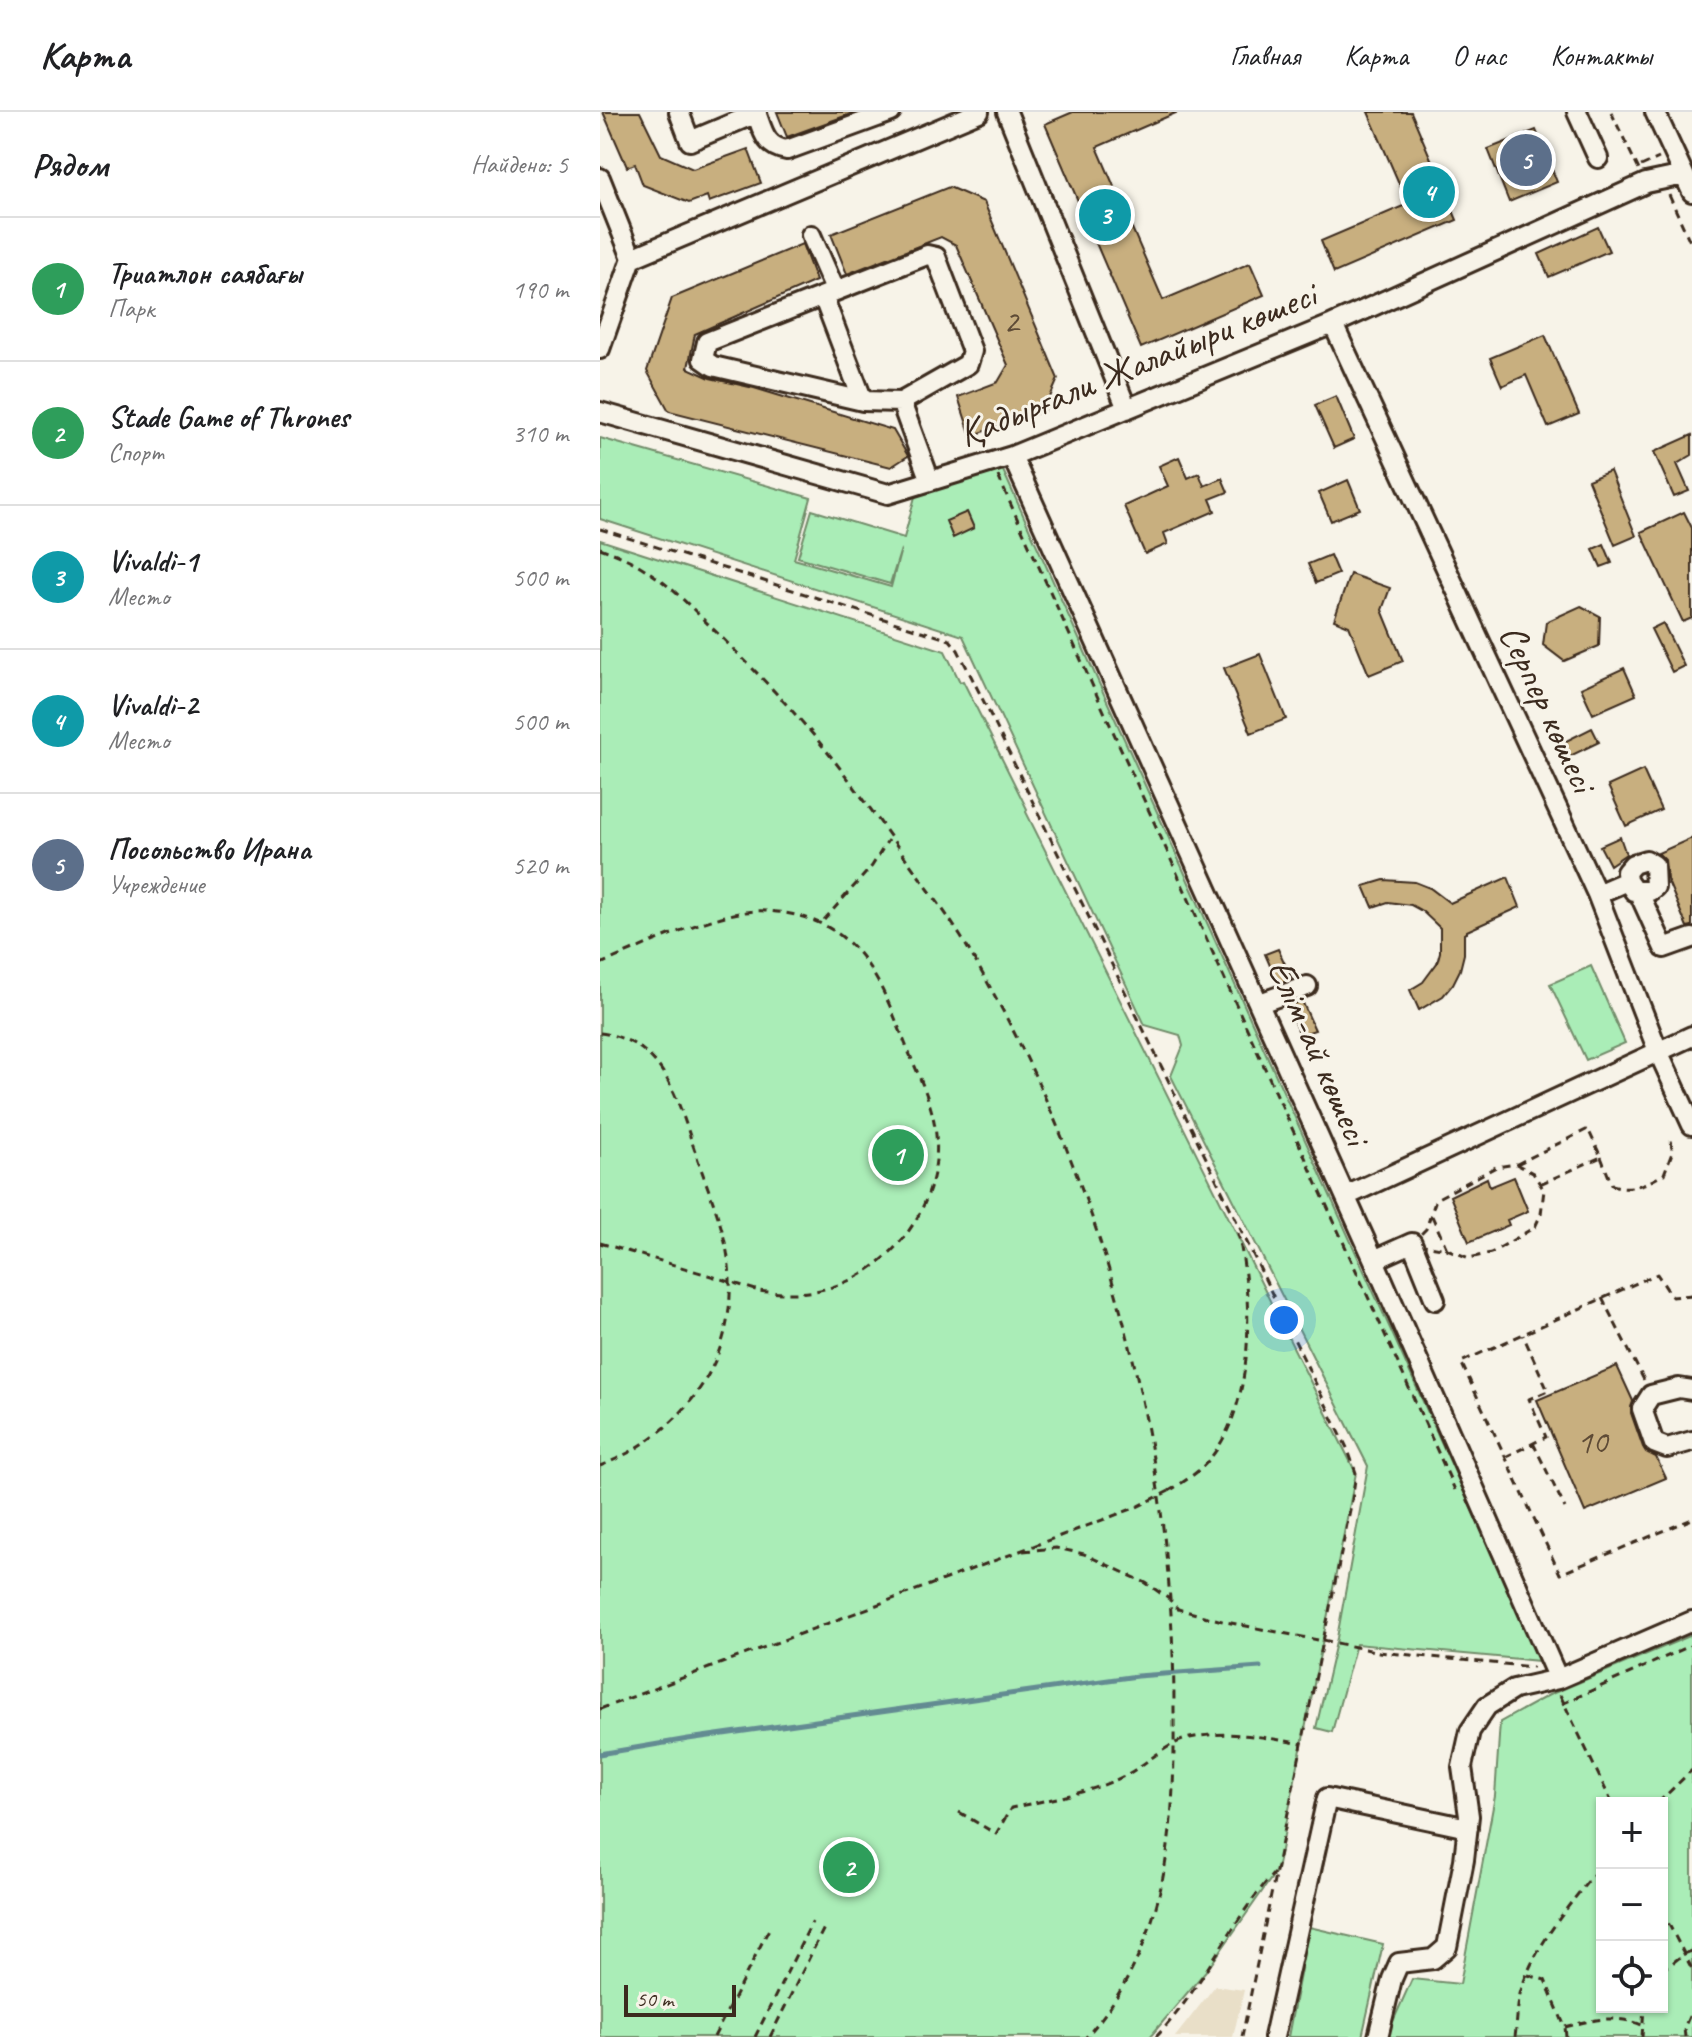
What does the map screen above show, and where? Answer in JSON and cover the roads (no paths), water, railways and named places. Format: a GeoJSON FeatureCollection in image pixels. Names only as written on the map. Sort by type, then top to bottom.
{"type":"FeatureCollection","features":[{"type":"Feature","properties":{"kind":"street"},"geometry":{"type":"LineString","coordinates":[[679,112],[690,141],[756,113],[768,143],[776,149],[787,150],[891,112]]}},
{"type":"Feature","properties":{"kind":"street"},"geometry":{"type":"LineString","coordinates":[[632,258],[979,112]]}},
{"type":"Feature","properties":{"kind":"street"},"geometry":{"type":"LineString","coordinates":[[1007,112],[1127,409]]}},
{"type":"Feature","properties":{"kind":"street"},"geometry":{"type":"LineString","coordinates":[[1577,112],[1598,158]]}},
{"type":"Feature","properties":{"kind":"street"},"geometry":{"type":"LineString","coordinates":[[1655,112],[1688,184]]}},
{"type":"Feature","properties":{"kind":"street"},"geometry":{"type":"LineString","coordinates":[[600,178],[632,258],[600,349]]}},
{"type":"Feature","properties":{"kind":"street","name":"Қадырғали Жалайыри көшесі"},"geometry":{"type":"LineString","coordinates":[[600,412],[888,494],[1012,456],[1127,409],[1333,324],[1646,183],[1688,184]]}},
{"type":"Feature","properties":{"kind":"street"},"geometry":{"type":"LineString","coordinates":[[811,235],[863,401]]}},
{"type":"Feature","properties":{"kind":"street"},"geometry":{"type":"LineString","coordinates":[[927,255],[936,257],[972,351],[968,364],[901,402],[863,401],[713,366],[703,359],[707,342],[829,293],[927,255]]}},
{"type":"Feature","properties":{"kind":"street","name":"Серпер көшесі"},"geometry":{"type":"LineString","coordinates":[[1333,324],[1597,894],[1658,1051],[1692,1125]]}},
{"type":"Feature","properties":{"kind":"street"},"geometry":{"type":"LineString","coordinates":[[901,402],[930,481]]}},
{"type":"Feature","properties":{"kind":"street","name":"Елім-ай көшесі"},"geometry":{"type":"LineString","coordinates":[[1012,456],[1260,1003],[1558,1679]]}},
{"type":"Feature","properties":{"kind":"street"},"geometry":{"type":"LineString","coordinates":[[1597,894],[1633,887],[1664,948],[1692,938]]}},
{"type":"Feature","properties":{"kind":"street"},"geometry":{"type":"LineString","coordinates":[[1260,1003],[1307,986]]}},
{"type":"Feature","properties":{"kind":"street"},"geometry":{"type":"LineString","coordinates":[[1346,1196],[1692,1036]]}},
{"type":"Feature","properties":{"kind":"street"},"geometry":{"type":"LineString","coordinates":[[1374,1260],[1412,1243],[1435,1300]]}},
{"type":"Feature","properties":{"kind":"street"},"geometry":{"type":"LineString","coordinates":[[1692,1390],[1679,1388],[1651,1395],[1642,1409],[1654,1443],[1667,1448],[1692,1441]]}},
{"type":"Feature","properties":{"kind":"street"},"geometry":{"type":"LineString","coordinates":[[1378,2037],[1399,1963],[1433,1959],[1447,1947],[1469,1816],[1462,1767],[1470,1731],[1487,1706],[1514,1689],[1558,1679],[1692,1621]]}},
{"type":"Feature","properties":{"kind":"street"},"geometry":{"type":"LineString","coordinates":[[1274,2037],[1327,1798],[1468,1828]]}},
{"type":"Feature","properties":{"kind":"waterway"},"geometry":{"type":"LineString","coordinates":[[600,1754],[1137,1676],[1260,1667]]}},
{"type":"Feature","properties":{"kind":"place","name":"Посольство Ирана"},"geometry":{"type":"Point","coordinates":[1526,160]}},
{"type":"Feature","properties":{"kind":"place","name":"Vivaldi-2"},"geometry":{"type":"Point","coordinates":[1429,192]}},
{"type":"Feature","properties":{"kind":"place","name":"Vivaldi-1"},"geometry":{"type":"Point","coordinates":[1105,215]}},
{"type":"Feature","properties":{"kind":"place","name":"Триатлон саябағы"},"geometry":{"type":"Point","coordinates":[898,1155]}},
{"type":"Feature","properties":{"kind":"place","name":"Stade Game of Thrones"},"geometry":{"type":"Point","coordinates":[849,1867]}}]}
